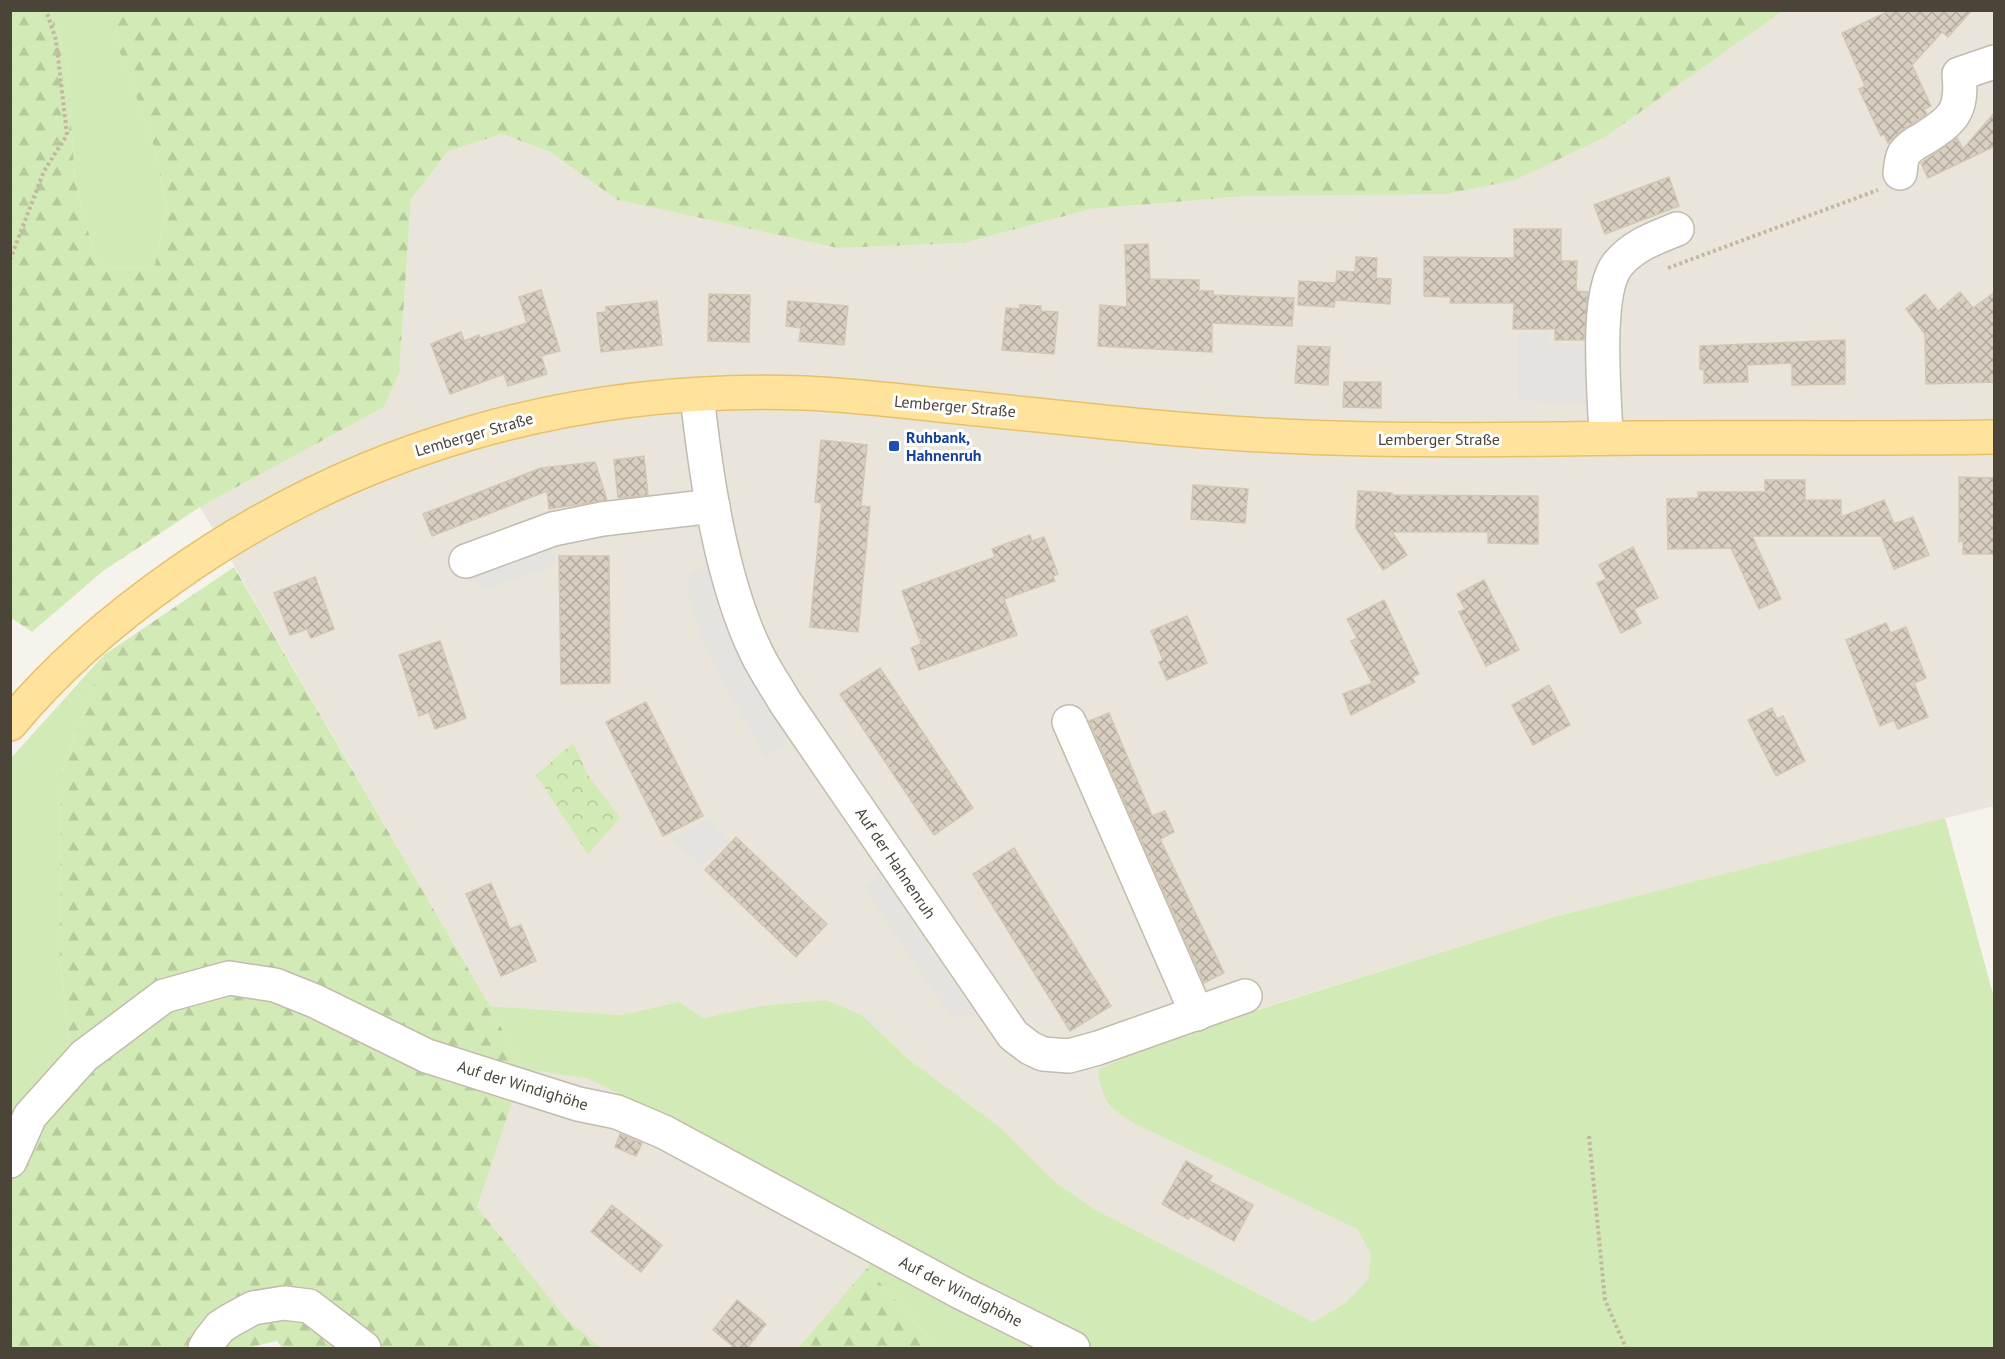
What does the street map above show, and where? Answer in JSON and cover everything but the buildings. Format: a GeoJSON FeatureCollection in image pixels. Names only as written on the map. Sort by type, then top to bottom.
{"type":"FeatureCollection","features":[{"type":"Feature","properties":{"kind":"main road","name":"Lemberger Straße"},"geometry":{"type":"LineString","coordinates":[[10,724],[34,694],[115,618],[210,551],[269,516],[340,479],[436,443],[544,414],[647,399],[697,395],[807,393],[1226,433],[1342,439],[1995,437]]}},
{"type":"Feature","properties":{"kind":"street"},"geometry":{"type":"LineString","coordinates":[[1900,173],[1904,154],[1916,142],[1947,124],[1957,108],[1961,93],[1959,74],[1995,62]]}},
{"type":"Feature","properties":{"kind":"street"},"geometry":{"type":"LineString","coordinates":[[1606,438],[1603,312],[1608,282],[1617,265],[1640,244],[1677,229]]}},
{"type":"Feature","properties":{"kind":"street","name":"Auf der Hahnenruh"},"geometry":{"type":"LineString","coordinates":[[697,395],[713,506],[727,570],[742,620],[757,655],[785,702],[1012,1035],[1043,1054],[1069,1056],[1085,1053],[1245,996]]}},
{"type":"Feature","properties":{"kind":"street"},"geometry":{"type":"LineString","coordinates":[[466,561],[553,529],[574,524],[713,506]]}},
{"type":"Feature","properties":{"kind":"street"},"geometry":{"type":"LineString","coordinates":[[1069,722],[1197,1014]]}},
{"type":"Feature","properties":{"kind":"street","name":"Auf der Windighöhe"},"geometry":{"type":"LineString","coordinates":[[10,1161],[30,1116],[84,1056],[164,996],[229,978],[275,985],[315,1001],[427,1056],[578,1104],[617,1112],[664,1132],[960,1292],[1073,1348]]}},
{"type":"Feature","properties":{"kind":"street"},"geometry":{"type":"LineString","coordinates":[[206,1348],[220,1327],[231,1320],[253,1308],[284,1303],[309,1306],[360,1346]]}},
{"type":"Feature","properties":{"kind":"path"},"geometry":{"type":"LineString","coordinates":[[10,260],[45,171],[67,135],[56,40],[46,10]]}},
{"type":"Feature","properties":{"kind":"path"},"geometry":{"type":"LineString","coordinates":[[1666,269],[1876,192],[1900,173]]}},
{"type":"Feature","properties":{"kind":"path"},"geometry":{"type":"LineString","coordinates":[[1589,1136],[1605,1300],[1626,1348]]}},
{"type":"Feature","properties":{"kind":"shaded area"},"geometry":{"type":"Polygon","coordinates":[[[1782,11],[1994,11],[1994,806],[1554,917],[1227,1019],[1139,1126],[1357,1229],[1371,1254],[1368,1279],[1345,1303],[1313,1322],[1094,1209],[1054,1181],[1002,1129],[907,1058],[862,1015],[826,1000],[760,1006],[703,1018],[678,1002],[620,1015],[490,1006],[200,507],[384,407],[399,374],[411,199],[448,151],[502,134],[550,152],[619,200],[838,248],[963,243],[1091,209],[1247,196],[1736,42],[1782,11]]]}},
{"type":"Feature","properties":{"kind":"shaded area"},"geometry":{"type":"Polygon","coordinates":[[[1549,331],[1550,343],[1589,344],[1592,404],[1565,404],[1518,399],[1518,332],[1549,331]]]}},
{"type":"Feature","properties":{"kind":"shaded area"},"geometry":{"type":"Polygon","coordinates":[[[549,543],[557,564],[484,591],[467,578],[549,543]]]}},
{"type":"Feature","properties":{"kind":"shaded area"},"geometry":{"type":"Polygon","coordinates":[[[708,565],[718,609],[738,654],[789,742],[765,757],[714,666],[695,621],[687,587],[690,573],[708,565]]]}},
{"type":"Feature","properties":{"kind":"shaded area"},"geometry":{"type":"Polygon","coordinates":[[[709,817],[729,841],[703,866],[672,840],[709,817]]]}},
{"type":"Feature","properties":{"kind":"shaded area"},"geometry":{"type":"Polygon","coordinates":[[[880,875],[975,1016],[951,1017],[864,887],[880,875]]]}},
{"type":"Feature","properties":{"kind":"shaded area"},"geometry":{"type":"Polygon","coordinates":[[[523,1069],[589,1079],[883,1229],[867,1268],[798,1348],[602,1348],[567,1321],[477,1207],[523,1069]]]}},
{"type":"Feature","properties":{"kind":"green space"},"geometry":{"type":"Polygon","coordinates":[[[11,10],[51,11],[67,61],[75,181],[98,268],[154,269],[167,208],[153,143],[105,11],[1782,11],[1605,137],[1515,180],[1446,194],[1247,196],[1091,209],[963,243],[838,248],[618,200],[550,152],[502,134],[448,151],[411,199],[399,374],[384,407],[200,507],[103,571],[32,632],[10,617],[11,10]]]}},
{"type":"Feature","properties":{"kind":"green space"},"geometry":{"type":"Polygon","coordinates":[[[51,11],[105,11],[107,15],[153,143],[167,208],[154,269],[98,268],[75,181],[67,61],[51,11]]]}},
{"type":"Feature","properties":{"kind":"green space"},"geometry":{"type":"Polygon","coordinates":[[[234,567],[490,1006],[523,1069],[477,1207],[567,1320],[602,1348],[282,1348],[277,1341],[247,1348],[11,1348],[10,1133],[69,1042],[60,957],[61,776],[104,655],[234,567]]]}},
{"type":"Feature","properties":{"kind":"green space"},"geometry":{"type":"Polygon","coordinates":[[[104,655],[61,776],[60,957],[69,1042],[11,1133],[11,758],[104,655]]]}},
{"type":"Feature","properties":{"kind":"green space"},"geometry":{"type":"Polygon","coordinates":[[[573,743],[588,775],[620,818],[588,854],[536,775],[573,743]]]}},
{"type":"Feature","properties":{"kind":"green space"},"geometry":{"type":"Polygon","coordinates":[[[1945,818],[1994,998],[1994,1348],[938,1348],[867,1268],[883,1229],[589,1079],[523,1069],[490,1006],[620,1015],[679,1002],[703,1018],[760,1006],[826,1000],[862,1015],[907,1058],[1002,1129],[1054,1181],[1094,1209],[1313,1322],[1345,1303],[1368,1279],[1371,1254],[1357,1229],[1139,1126],[1110,1105],[1103,1092],[1098,1070],[1165,1039],[1554,917],[1945,818]]]}},
{"type":"Feature","properties":{"kind":"green space"},"geometry":{"type":"Polygon","coordinates":[[[867,1268],[938,1348],[798,1348],[867,1268]]]}},
{"type":"Feature","properties":{"kind":"place","name":"Ruhbank, Hahnenruh"},"geometry":{"type":"Point","coordinates":[894,446]}}]}
